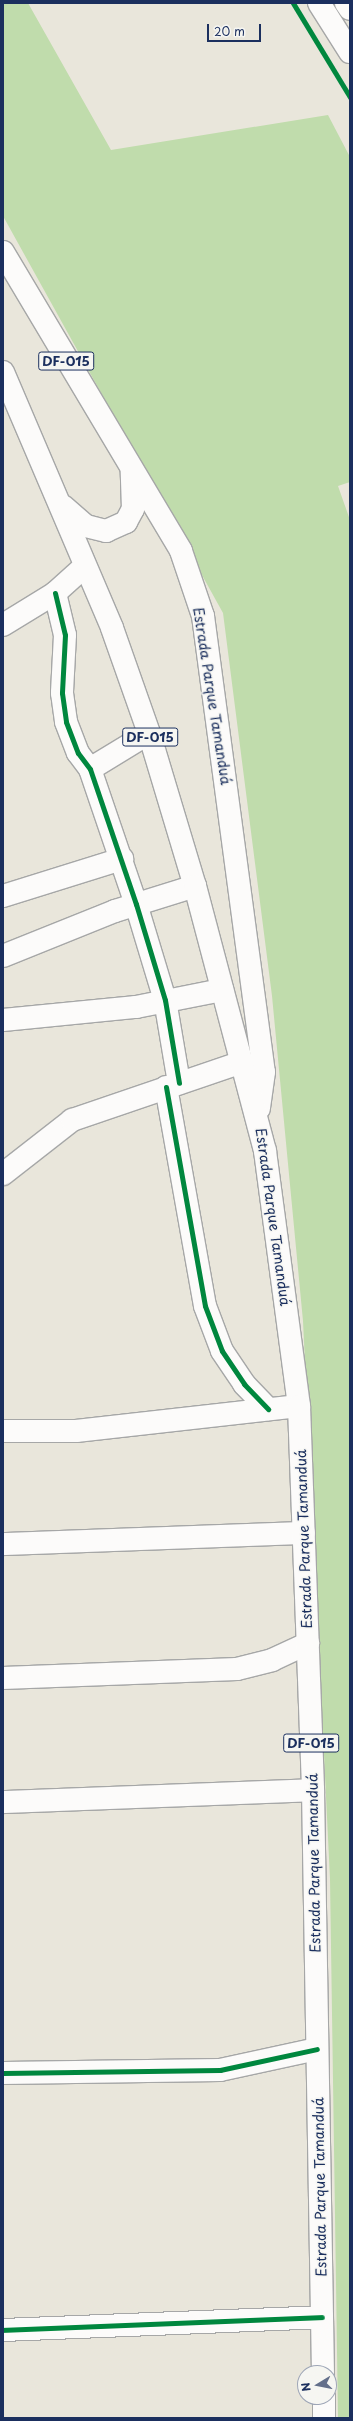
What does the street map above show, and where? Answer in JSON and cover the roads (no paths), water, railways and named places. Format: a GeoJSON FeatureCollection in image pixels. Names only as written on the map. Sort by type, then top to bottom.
{"type":"FeatureCollection","features":[{"type":"Feature","properties":{"kind":"street"},"geometry":{"type":"LineString","coordinates":[[319,3],[350,52]]}},
{"type":"Feature","properties":{"kind":"street"},"geometry":{"type":"LineString","coordinates":[[346,3],[350,9]]}},
{"type":"Feature","properties":{"kind":"street","name":"Estrada Parque Tamanduá"},"geometry":{"type":"LineString","coordinates":[[3,252],[181,551],[203,616],[264,1072],[258,1116]]}},
{"type":"Feature","properties":{"kind":"street","name":"Estrada Parque Tamanduá"},"geometry":{"type":"LineString","coordinates":[[3,372],[61,504],[85,566],[112,628],[149,733],[195,886],[222,990],[258,1116],[299,1406],[313,1790],[323,2365]]}},
{"type":"Feature","properties":{"kind":"street"},"geometry":{"type":"LineString","coordinates":[[61,504],[86,526],[106,531],[126,522],[133,509],[132,469]]}},
{"type":"Feature","properties":{"kind":"street"},"geometry":{"type":"LineString","coordinates":[[3,624],[55,593],[85,566]]}},
{"type":"Feature","properties":{"kind":"street"},"geometry":{"type":"LineString","coordinates":[[55,593],[65,635],[62,693],[66,722],[78,753],[90,769],[122,859],[165,1000],[173,1085],[205,1306],[222,1351],[244,1384],[268,1410]]}},
{"type":"Feature","properties":{"kind":"street"},"geometry":{"type":"LineString","coordinates":[[90,769],[149,733]]}},
{"type":"Feature","properties":{"kind":"street"},"geometry":{"type":"LineString","coordinates":[[3,896],[122,859]]}},
{"type":"Feature","properties":{"kind":"street"},"geometry":{"type":"LineString","coordinates":[[3,956],[136,904],[195,886]]}},
{"type":"Feature","properties":{"kind":"street"},"geometry":{"type":"LineString","coordinates":[[3,1020],[136,1007],[165,1000],[222,990]]}},
{"type":"Feature","properties":{"kind":"street"},"geometry":{"type":"LineString","coordinates":[[3,1174],[72,1120],[242,1062]]}},
{"type":"Feature","properties":{"kind":"street"},"geometry":{"type":"LineString","coordinates":[[3,1431],[76,1431],[299,1406]]}},
{"type":"Feature","properties":{"kind":"street"},"geometry":{"type":"LineString","coordinates":[[3,1544],[304,1532]]}},
{"type":"Feature","properties":{"kind":"street"},"geometry":{"type":"LineString","coordinates":[[3,1678],[237,1669],[272,1660],[308,1643]]}},
{"type":"Feature","properties":{"kind":"street"},"geometry":{"type":"LineString","coordinates":[[3,1802],[313,1790]]}},
{"type":"Feature","properties":{"kind":"street"},"geometry":{"type":"LineString","coordinates":[[3,2073],[220,2070],[318,2049]]}},
{"type":"Feature","properties":{"kind":"street"},"geometry":{"type":"LineString","coordinates":[[3,2330],[322,2317]]}},
{"type":"Feature","properties":{"kind":"street"},"geometry":{"type":"LineString","coordinates":[[324,2405],[324,2418]]}}]}
